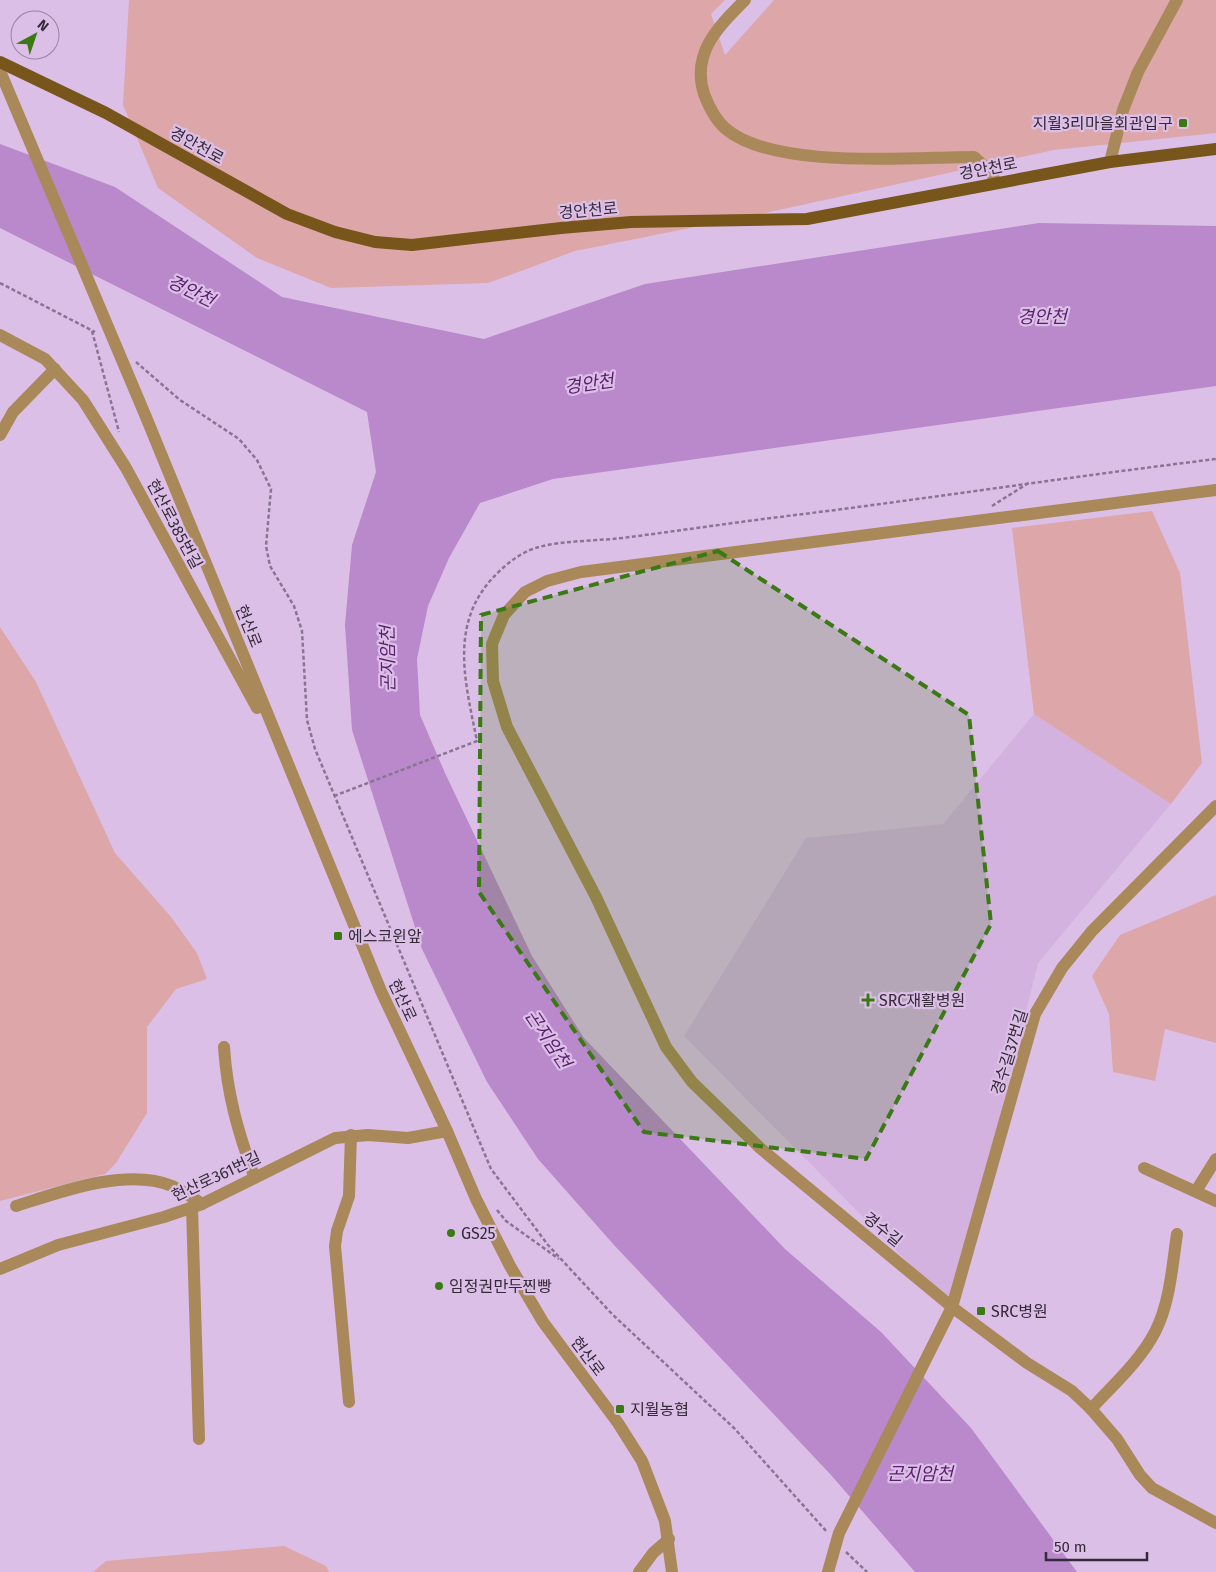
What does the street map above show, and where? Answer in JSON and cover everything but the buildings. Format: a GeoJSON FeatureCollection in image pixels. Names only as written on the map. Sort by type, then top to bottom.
{"type":"FeatureCollection","features":[{"type":"Feature","properties":{"kind":"main road","name":"경안천로"},"geometry":{"type":"LineString","coordinates":[[0,62],[106,113],[287,214],[335,232],[375,242],[412,245],[631,222],[807,219],[1110,162],[1216,149]]}},
{"type":"Feature","properties":{"kind":"street"},"geometry":{"type":"LineString","coordinates":[[745,0],[707,43],[701,68],[703,89],[710,110],[726,129],[752,144],[788,153],[830,158],[974,157],[991,172],[996,184]]}},
{"type":"Feature","properties":{"kind":"street"},"geometry":{"type":"LineString","coordinates":[[1110,162],[1123,110],[1138,72],[1177,0]]}},
{"type":"Feature","properties":{"kind":"street","name":"현산로"},"geometry":{"type":"LineString","coordinates":[[2,76],[146,417],[380,991],[447,1131],[476,1199],[519,1282],[543,1322],[618,1424],[642,1461],[659,1501],[669,1539],[672,1572]]}},
{"type":"Feature","properties":{"kind":"street","name":"현산로385번길"},"geometry":{"type":"LineString","coordinates":[[0,335],[45,359],[83,400],[126,468],[286,760]]}},
{"type":"Feature","properties":{"kind":"street"},"geometry":{"type":"LineString","coordinates":[[0,435],[13,412],[55,369]]}},
{"type":"Feature","properties":{"kind":"street","name":"경수길"},"geometry":{"type":"LineString","coordinates":[[1216,490],[582,572],[547,581],[525,592],[504,615],[492,644],[493,681],[507,727],[596,897],[658,1032],[666,1047],[692,1082],[760,1148],[952,1307],[1027,1363],[1072,1391],[1091,1408],[1117,1439],[1140,1475],[1152,1488],[1216,1523]]}},
{"type":"Feature","properties":{"kind":"street","name":"경수길37번길"},"geometry":{"type":"LineString","coordinates":[[828,1572],[838,1538],[952,1307],[1035,1014],[1062,968],[1092,931],[1216,806]]}},
{"type":"Feature","properties":{"kind":"street"},"geometry":{"type":"LineString","coordinates":[[224,1047],[230,1098],[236,1125],[254,1176]]}},
{"type":"Feature","properties":{"kind":"street","name":"현산로361번길"},"geometry":{"type":"LineString","coordinates":[[0,1269],[58,1245],[197,1206],[254,1176],[335,1138],[351,1135],[408,1138],[447,1131]]}},
{"type":"Feature","properties":{"kind":"street"},"geometry":{"type":"LineString","coordinates":[[349,1402],[335,1246],[336,1231],[349,1196],[351,1135]]}},
{"type":"Feature","properties":{"kind":"street"},"geometry":{"type":"LineString","coordinates":[[1196,1191],[1216,1160]]}},
{"type":"Feature","properties":{"kind":"street"},"geometry":{"type":"LineString","coordinates":[[1144,1168],[1216,1201]]}},
{"type":"Feature","properties":{"kind":"street"},"geometry":{"type":"LineString","coordinates":[[16,1206],[70,1188],[128,1180],[148,1180],[171,1185],[197,1206],[199,1439]]}},
{"type":"Feature","properties":{"kind":"street"},"geometry":{"type":"LineString","coordinates":[[1091,1408],[1144,1352],[1156,1331],[1165,1306],[1177,1234]]}},
{"type":"Feature","properties":{"kind":"street"},"geometry":{"type":"LineString","coordinates":[[639,1572],[653,1553],[669,1539]]}},
{"type":"Feature","properties":{"kind":"path"},"geometry":{"type":"LineString","coordinates":[[0,283],[92,329],[99,335]]}},
{"type":"Feature","properties":{"kind":"path"},"geometry":{"type":"LineString","coordinates":[[92,329],[120,438]]}},
{"type":"Feature","properties":{"kind":"path"},"geometry":{"type":"LineString","coordinates":[[135,361],[180,400],[239,439],[257,460],[271,489],[266,546],[270,566],[294,606],[302,630],[307,720],[314,749],[491,1168],[548,1245],[612,1314],[735,1429],[838,1538],[866,1572]]}},
{"type":"Feature","properties":{"kind":"path"},"geometry":{"type":"LineString","coordinates":[[541,546],[630,537],[952,496],[1031,482],[1216,459]]}},
{"type":"Feature","properties":{"kind":"path"},"geometry":{"type":"LineString","coordinates":[[978,521],[988,508],[1031,482]]}},
{"type":"Feature","properties":{"kind":"path"},"geometry":{"type":"LineString","coordinates":[[334,796],[469,744]]}},
{"type":"Feature","properties":{"kind":"path"},"geometry":{"type":"LineString","coordinates":[[494,1206],[506,1221],[564,1262]]}},
{"type":"Feature","properties":{"kind":"highlighted area"},"geometry":{"type":"Polygon","coordinates":[[[718,551],[969,715],[991,924],[866,1159],[644,1132],[479,892],[481,615],[718,551]]]}},
{"type":"Feature","properties":{"kind":"shaded area"},"geometry":{"type":"Polygon","coordinates":[[[129,0],[725,0],[711,14],[725,55],[774,0],[1216,0],[1216,133],[1054,150],[765,213],[575,251],[488,283],[331,288],[257,258],[158,188],[123,105],[129,0]]]}},
{"type":"Feature","properties":{"kind":"shaded area"},"geometry":{"type":"Polygon","coordinates":[[[1152,511],[1180,573],[1202,763],[1171,804],[1034,714],[1012,528],[1152,511]]]}},
{"type":"Feature","properties":{"kind":"shaded area"},"geometry":{"type":"Polygon","coordinates":[[[0,627],[36,682],[115,853],[171,917],[197,953],[207,979],[176,989],[147,1027],[147,1113],[116,1163],[105,1174],[0,1201],[0,627]]]}},
{"type":"Feature","properties":{"kind":"shaded area","name":"SRC재활병원"},"geometry":{"type":"Polygon","coordinates":[[[1034,714],[1171,804],[1038,963],[952,1307],[684,1036],[806,838],[943,824],[1034,714]]]}},
{"type":"Feature","properties":{"kind":"shaded area"},"geometry":{"type":"Polygon","coordinates":[[[1216,895],[1216,1043],[1165,1029],[1155,1081],[1113,1072],[1109,1014],[1092,976],[1120,935],[1216,895]]]}},
{"type":"Feature","properties":{"kind":"shaded area"},"geometry":{"type":"Polygon","coordinates":[[[284,1546],[326,1566],[329,1572],[93,1572],[106,1561],[284,1546]]]}},
{"type":"Feature","properties":{"kind":"water"},"geometry":{"type":"Polygon","coordinates":[[[0,144],[115,187],[282,297],[484,339],[645,284],[1039,223],[1216,226],[1216,386],[553,479],[480,503],[449,558],[428,606],[417,659],[420,715],[445,773],[532,956],[584,1038],[785,1249],[881,1332],[971,1428],[1077,1572],[915,1572],[831,1475],[614,1245],[538,1159],[487,1082],[422,949],[352,730],[345,625],[352,545],[376,472],[367,412],[0,228],[0,144]]]}},
{"type":"Feature","properties":{"kind":"place","name":"지월3리마을회관입구"},"geometry":{"type":"Point","coordinates":[1183,123]}},
{"type":"Feature","properties":{"kind":"place","name":"에스코윈앞"},"geometry":{"type":"Point","coordinates":[338,936]}},
{"type":"Feature","properties":{"kind":"place","name":"SRC재활병원"},"geometry":{"type":"Point","coordinates":[868,1000]}},
{"type":"Feature","properties":{"kind":"place","name":"GS25"},"geometry":{"type":"Point","coordinates":[451,1233]}},
{"type":"Feature","properties":{"kind":"place","name":"임정권만두찐빵"},"geometry":{"type":"Point","coordinates":[439,1286]}},
{"type":"Feature","properties":{"kind":"place","name":"SRC병원"},"geometry":{"type":"Point","coordinates":[981,1311]}},
{"type":"Feature","properties":{"kind":"place","name":"지월농협"},"geometry":{"type":"Point","coordinates":[620,1409]}},
{"type":"Feature","properties":{"kind":"water label","name":"경안천"},"geometry":{"type":"Point","coordinates":[191,291]}},
{"type":"Feature","properties":{"kind":"water label","name":"경안천"},"geometry":{"type":"Point","coordinates":[1042,317]}},
{"type":"Feature","properties":{"kind":"water label","name":"경안천"},"geometry":{"type":"Point","coordinates":[589,384]}},
{"type":"Feature","properties":{"kind":"water label","name":"곤지암천"},"geometry":{"type":"Point","coordinates":[388,659]}},
{"type":"Feature","properties":{"kind":"water label","name":"곤지암천"},"geometry":{"type":"Point","coordinates":[548,1039]}},
{"type":"Feature","properties":{"kind":"water label","name":"곤지암천"},"geometry":{"type":"Point","coordinates":[920,1474]}}]}
